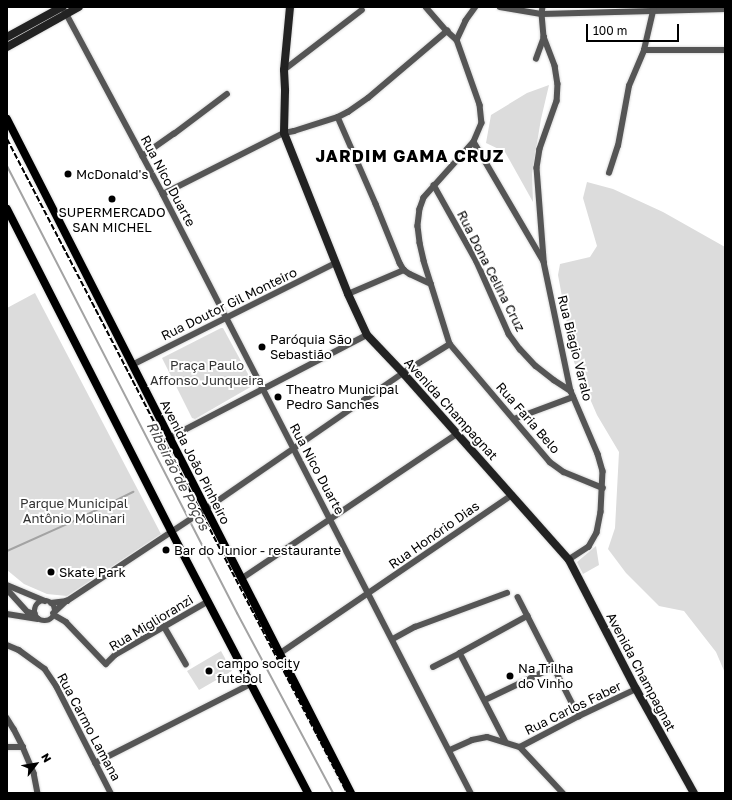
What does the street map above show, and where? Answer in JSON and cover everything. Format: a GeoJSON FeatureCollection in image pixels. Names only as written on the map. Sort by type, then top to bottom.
{"type":"FeatureCollection","features":[{"type":"Feature","properties":{"kind":"main road","name":"Avenida João Pinheiro"},"geometry":{"type":"LineString","coordinates":[[7,119],[279,654],[352,793]]}},
{"type":"Feature","properties":{"kind":"main road"},"geometry":{"type":"LineString","coordinates":[[7,209],[170,531],[308,793]]}},
{"type":"Feature","properties":{"kind":"street"},"geometry":{"type":"LineString","coordinates":[[7,37],[64,9],[79,7]]}},
{"type":"Feature","properties":{"kind":"street","name":"Avenida Champagnat"},"geometry":{"type":"LineString","coordinates":[[290,7],[284,70],[284,133],[348,294],[367,335],[403,372],[569,560],[636,689],[694,793]]}},
{"type":"Feature","properties":{"kind":"street"},"geometry":{"type":"LineString","coordinates":[[7,589],[28,612],[47,621],[67,601],[170,531],[196,516],[403,372],[450,344],[420,243],[418,226],[420,209],[424,198],[434,185],[474,142],[482,123],[480,105],[457,40],[426,7]]}},
{"type":"Feature","properties":{"kind":"street"},"geometry":{"type":"LineString","coordinates":[[457,40],[466,21],[476,7]]}},
{"type":"Feature","properties":{"kind":"street"},"geometry":{"type":"LineString","coordinates":[[500,7],[542,14],[600,9],[725,9]]}},
{"type":"Feature","properties":{"kind":"street"},"geometry":{"type":"LineString","coordinates":[[543,7],[542,14],[544,37],[556,66],[558,84],[557,101],[540,149],[537,168],[544,262]]}},
{"type":"Feature","properties":{"kind":"street"},"geometry":{"type":"LineString","coordinates":[[7,47],[64,9]]}},
{"type":"Feature","properties":{"kind":"street","name":"Rua Nico Duarte"},"geometry":{"type":"LineString","coordinates":[[64,9],[163,194],[472,793]]}},
{"type":"Feature","properties":{"kind":"street"},"geometry":{"type":"LineString","coordinates":[[284,70],[362,10]]}},
{"type":"Feature","properties":{"kind":"street"},"geometry":{"type":"LineString","coordinates":[[610,173],[618,146],[629,86],[644,50],[653,10]]}},
{"type":"Feature","properties":{"kind":"street"},"geometry":{"type":"LineString","coordinates":[[163,194],[284,133],[338,117],[368,98],[447,31]]}},
{"type":"Feature","properties":{"kind":"street"},"geometry":{"type":"LineString","coordinates":[[536,59],[544,37]]}},
{"type":"Feature","properties":{"kind":"street"},"geometry":{"type":"LineString","coordinates":[[644,50],[725,50]]}},
{"type":"Feature","properties":{"kind":"street"},"geometry":{"type":"LineString","coordinates":[[142,156],[226,94]]}},
{"type":"Feature","properties":{"kind":"street"},"geometry":{"type":"LineString","coordinates":[[338,117],[404,270],[432,284]]}},
{"type":"Feature","properties":{"kind":"street","name":"Rua Biagio Varalo"},"geometry":{"type":"LineString","coordinates":[[474,142],[544,262],[572,394],[598,454],[603,471],[601,512],[597,533],[589,547],[569,560]]}},
{"type":"Feature","properties":{"kind":"street","name":"Rua Dona Celina Cruz"},"geometry":{"type":"LineString","coordinates":[[434,185],[477,262],[509,334],[520,349],[536,366],[572,394]]}},
{"type":"Feature","properties":{"kind":"street","name":"Rua Doutor Gil Monteiro"},"geometry":{"type":"LineString","coordinates":[[132,364],[336,263]]}},
{"type":"Feature","properties":{"kind":"street"},"geometry":{"type":"LineString","coordinates":[[348,294],[404,270]]}},
{"type":"Feature","properties":{"kind":"street"},"geometry":{"type":"LineString","coordinates":[[169,438],[367,335]]}},
{"type":"Feature","properties":{"kind":"street","name":"Rua Faria Belo"},"geometry":{"type":"LineString","coordinates":[[450,344],[550,462],[564,472],[603,488]]}},
{"type":"Feature","properties":{"kind":"street"},"geometry":{"type":"LineString","coordinates":[[514,419],[572,394]]}},
{"type":"Feature","properties":{"kind":"street"},"geometry":{"type":"LineString","coordinates":[[241,579],[457,434]]}},
{"type":"Feature","properties":{"kind":"street","name":"Rua Honório Dias"},"geometry":{"type":"LineString","coordinates":[[279,654],[512,495]]}},
{"type":"Feature","properties":{"kind":"street"},"geometry":{"type":"LineString","coordinates":[[7,585],[51,603],[67,601]]}},
{"type":"Feature","properties":{"kind":"street"},"geometry":{"type":"LineString","coordinates":[[393,640],[415,627],[507,593]]}},
{"type":"Feature","properties":{"kind":"street"},"geometry":{"type":"LineString","coordinates":[[518,597],[578,716]]}},
{"type":"Feature","properties":{"kind":"street"},"geometry":{"type":"LineString","coordinates":[[37,616],[37,605],[45,601]]}},
{"type":"Feature","properties":{"kind":"street","name":"Rua Miglioranzi"},"geometry":{"type":"LineString","coordinates":[[54,614],[66,622],[106,664],[115,655],[207,602]]}},
{"type":"Feature","properties":{"kind":"street"},"geometry":{"type":"LineString","coordinates":[[51,603],[54,614]]}},
{"type":"Feature","properties":{"kind":"street"},"geometry":{"type":"LineString","coordinates":[[7,614],[37,616]]}},
{"type":"Feature","properties":{"kind":"street"},"geometry":{"type":"LineString","coordinates":[[433,667],[528,616]]}},
{"type":"Feature","properties":{"kind":"street"},"geometry":{"type":"LineString","coordinates":[[164,626],[186,664]]}},
{"type":"Feature","properties":{"kind":"street","name":"Rua Carmo Lamana"},"geometry":{"type":"LineString","coordinates":[[7,645],[19,650],[45,669],[57,687],[111,793]]}},
{"type":"Feature","properties":{"kind":"street"},"geometry":{"type":"LineString","coordinates":[[460,653],[506,742]]}},
{"type":"Feature","properties":{"kind":"street"},"geometry":{"type":"LineString","coordinates":[[485,700],[554,667]]}},
{"type":"Feature","properties":{"kind":"street"},"geometry":{"type":"LineString","coordinates":[[95,763],[251,684]]}},
{"type":"Feature","properties":{"kind":"street","name":"Rua Carlos Faber"},"geometry":{"type":"LineString","coordinates":[[520,747],[578,716],[636,689]]}},
{"type":"Feature","properties":{"kind":"street"},"geometry":{"type":"LineString","coordinates":[[7,718],[14,728],[34,773],[38,793]]}},
{"type":"Feature","properties":{"kind":"street"},"geometry":{"type":"LineString","coordinates":[[450,750],[472,740],[487,737],[520,747],[563,793]]}},
{"type":"Feature","properties":{"kind":"street"},"geometry":{"type":"LineString","coordinates":[[7,747],[23,747]]}},
{"type":"Feature","properties":{"kind":"green space"},"geometry":{"type":"Polygon","coordinates":[[[549,85],[541,119],[532,173],[533,202],[505,152],[486,143],[491,115],[527,93],[549,85]]]}},
{"type":"Feature","properties":{"kind":"green space"},"geometry":{"type":"Polygon","coordinates":[[[587,182],[613,189],[663,212],[725,247],[725,673],[716,652],[684,611],[659,606],[626,573],[608,549],[615,528],[619,452],[597,415],[574,362],[558,275],[560,264],[590,257],[597,246],[583,198],[587,182]]]}},
{"type":"Feature","properties":{"kind":"green space","name":"Parque Municipal Antônio Molinari"},"geometry":{"type":"Polygon","coordinates":[[[35,293],[161,534],[67,596],[47,594],[24,584],[7,570],[7,308],[35,293]]]}},
{"type":"Feature","properties":{"kind":"green space","name":"Praça Paulo Affonso Junqueira"},"geometry":{"type":"Polygon","coordinates":[[[223,328],[254,385],[195,419],[192,418],[162,358],[223,328]]]}},
{"type":"Feature","properties":{"kind":"green space"},"geometry":{"type":"Polygon","coordinates":[[[596,546],[599,565],[583,574],[577,562],[596,546]]]}},
{"type":"Feature","properties":{"kind":"green space","name":"campo socity futebol"},"geometry":{"type":"Polygon","coordinates":[[[221,651],[232,671],[199,690],[187,671],[221,651]]]}},
{"type":"Feature","properties":{"kind":"waterway","name":"Ribeirão de Poços"},"geometry":{"type":"LineString","coordinates":[[7,166],[237,613],[333,793]]}},
{"type":"Feature","properties":{"kind":"waterway"},"geometry":{"type":"LineString","coordinates":[[7,551],[133,492]]}},
{"type":"Feature","properties":{"kind":"railway"},"geometry":{"type":"LineString","coordinates":[[7,139],[347,793]]}},
{"type":"Feature","properties":{"kind":"place","name":"McDonald's"},"geometry":{"type":"Point","coordinates":[68,174]}},
{"type":"Feature","properties":{"kind":"place","name":"SUPERMERCADO SAN MICHEL"},"geometry":{"type":"Point","coordinates":[112,199]}},
{"type":"Feature","properties":{"kind":"place","name":"Paróquia São Sebastião"},"geometry":{"type":"Point","coordinates":[262,347]}},
{"type":"Feature","properties":{"kind":"place","name":"Theatro Municipal Pedro Sanches"},"geometry":{"type":"Point","coordinates":[278,397]}},
{"type":"Feature","properties":{"kind":"place","name":"Bar do Junior - restaurante"},"geometry":{"type":"Point","coordinates":[166,550]}},
{"type":"Feature","properties":{"kind":"place","name":"Skate Park"},"geometry":{"type":"Point","coordinates":[51,572]}},
{"type":"Feature","properties":{"kind":"place","name":"campo socity futebol"},"geometry":{"type":"Point","coordinates":[209,671]}},
{"type":"Feature","properties":{"kind":"place","name":"Na Trilha do Vinho"},"geometry":{"type":"Point","coordinates":[510,676]}},
{"type":"Feature","properties":{"kind":"district","name":"JARDIM GAMA CRUZ"},"geometry":{"type":"Point","coordinates":[410,156]}}]}
